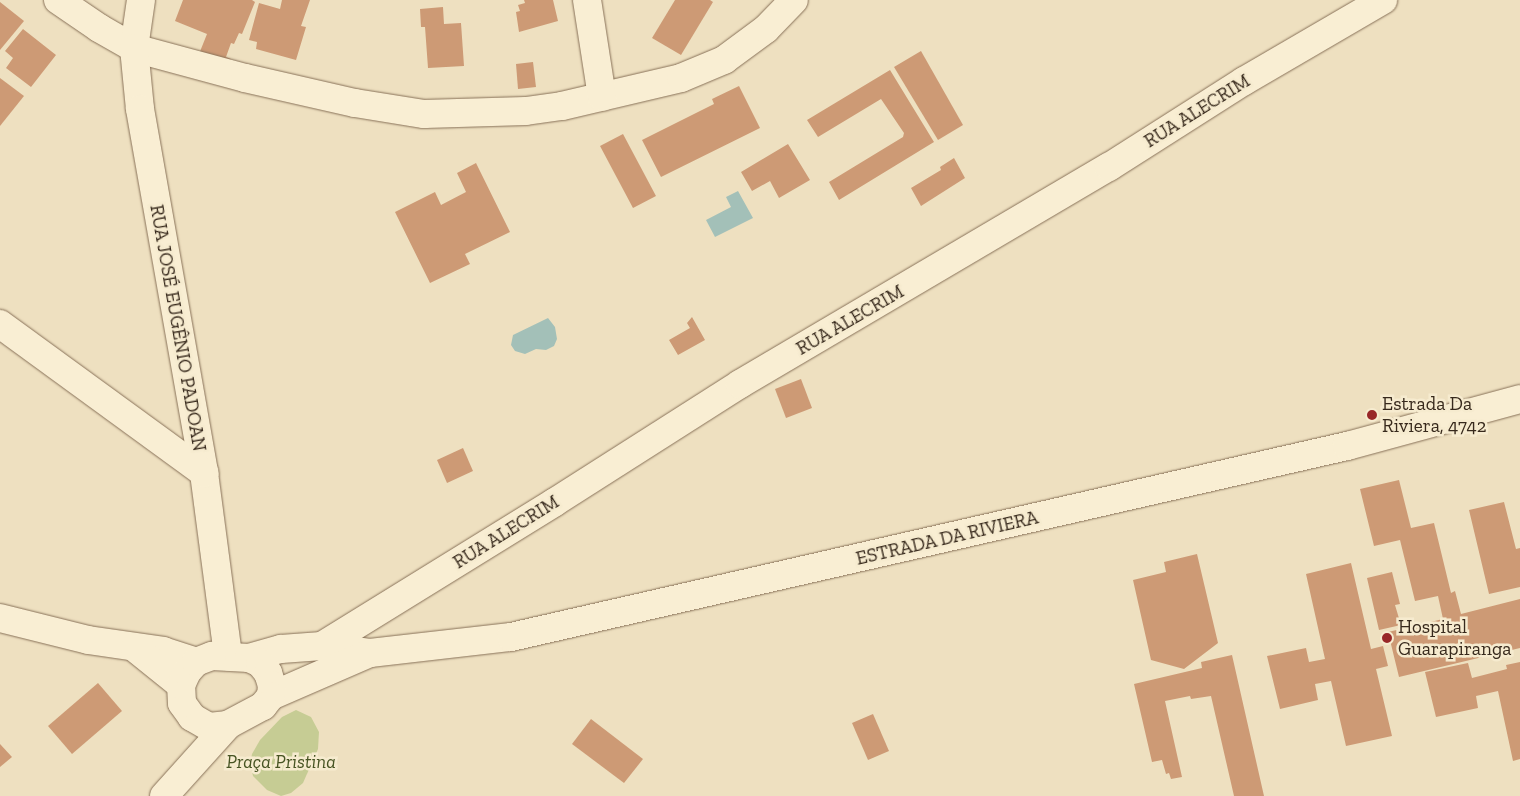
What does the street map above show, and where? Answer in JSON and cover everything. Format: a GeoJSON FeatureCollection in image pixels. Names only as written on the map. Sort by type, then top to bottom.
{"type":"FeatureCollection","features":[{"type":"Feature","properties":{"kind":"street"},"geometry":{"type":"LineString","coordinates":[[58,0],[99,28],[134,48],[254,80],[355,103],[424,114],[526,111],[562,106],[680,78],[724,60],[766,29],[794,0]]}},
{"type":"Feature","properties":{"kind":"street","name":"RUA JOSÉ EUGÊNIO PADOAN"},"geometry":{"type":"LineString","coordinates":[[141,0],[134,48],[141,118],[204,473],[239,657]]}},
{"type":"Feature","properties":{"kind":"street"},"geometry":{"type":"LineString","coordinates":[[586,0],[602,97]]}},
{"type":"Feature","properties":{"kind":"street","name":"RUA ALECRIM"},"geometry":{"type":"LineString","coordinates":[[322,646],[555,502],[740,384],[1109,168],[1244,81],[1383,0]]}},
{"type":"Feature","properties":{"kind":"street"},"geometry":{"type":"LineString","coordinates":[[0,324],[204,473]]}},
{"type":"Feature","properties":{"kind":"street","name":"ESTRADA DA RIVIERA"},"geometry":{"type":"LineString","coordinates":[[239,657],[281,649],[322,646],[370,653],[511,638],[1347,446],[1520,399]]}},
{"type":"Feature","properties":{"kind":"street"},"geometry":{"type":"LineString","coordinates":[[0,618],[88,640],[163,651],[196,662]]}},
{"type":"Feature","properties":{"kind":"street"},"geometry":{"type":"LineString","coordinates":[[134,647],[181,685]]}},
{"type":"Feature","properties":{"kind":"street","name":"ESTRADA DA RIVIERA"},"geometry":{"type":"LineString","coordinates":[[272,696],[370,653]]}},
{"type":"Feature","properties":{"kind":"street"},"geometry":{"type":"LineString","coordinates":[[173,786],[228,725],[262,706],[272,696],[272,685],[268,673],[260,664],[239,657],[212,656],[196,662],[187,672],[181,685],[182,703],[192,717],[209,726],[228,725]]}},
{"type":"Feature","properties":{"kind":"street"},"geometry":{"type":"LineString","coordinates":[[173,786],[192,717]]}},
{"type":"Feature","properties":{"kind":"green space","name":"Praça Pristina"},"geometry":{"type":"Polygon","coordinates":[[[296,710],[311,717],[319,732],[318,749],[303,783],[291,793],[281,796],[267,790],[253,776],[250,764],[252,754],[260,740],[282,717],[296,710]]]}},
{"type":"Feature","properties":{"kind":"water"},"geometry":{"type":"Polygon","coordinates":[[[738,191],[753,218],[715,237],[706,220],[731,207],[726,197],[738,191]]]}},
{"type":"Feature","properties":{"kind":"water"},"geometry":{"type":"Polygon","coordinates":[[[548,318],[555,327],[557,339],[554,346],[546,350],[536,349],[525,354],[515,351],[511,345],[513,335],[548,318]]]}},
{"type":"Feature","properties":{"kind":"building"},"geometry":{"type":"Polygon","coordinates":[[[183,0],[252,0],[255,2],[242,34],[239,33],[234,44],[231,43],[226,57],[231,59],[228,68],[197,59],[207,34],[175,21],[183,0]]]}},
{"type":"Feature","properties":{"kind":"building"},"geometry":{"type":"Polygon","coordinates":[[[282,0],[310,0],[301,26],[306,27],[296,60],[256,49],[257,42],[249,40],[259,3],[280,9],[282,0]]]}},
{"type":"Feature","properties":{"kind":"building"},"geometry":{"type":"Polygon","coordinates":[[[524,0],[553,0],[558,21],[519,32],[516,12],[520,11],[518,5],[525,3],[524,0]]]}},
{"type":"Feature","properties":{"kind":"building"},"geometry":{"type":"Polygon","coordinates":[[[675,0],[710,0],[713,2],[681,55],[652,38],[675,0]]]}},
{"type":"Feature","properties":{"kind":"building"},"geometry":{"type":"Polygon","coordinates":[[[0,2],[24,21],[0,50],[0,2]]]}},
{"type":"Feature","properties":{"kind":"building"},"geometry":{"type":"Polygon","coordinates":[[[443,7],[444,24],[461,23],[464,66],[428,68],[425,27],[421,27],[420,9],[443,7]]]}},
{"type":"Feature","properties":{"kind":"building"},"geometry":{"type":"Polygon","coordinates":[[[23,29],[56,55],[31,87],[6,68],[13,58],[5,51],[23,29]]]}},
{"type":"Feature","properties":{"kind":"building"},"geometry":{"type":"Polygon","coordinates":[[[921,51],[963,125],[938,140],[894,67],[921,51]]]}},
{"type":"Feature","properties":{"kind":"building"},"geometry":{"type":"Polygon","coordinates":[[[533,62],[536,87],[518,89],[516,64],[533,62]]]}},
{"type":"Feature","properties":{"kind":"building"},"geometry":{"type":"Polygon","coordinates":[[[890,70],[934,142],[839,200],[829,182],[903,137],[904,133],[881,99],[818,137],[807,120],[890,70]]]}},
{"type":"Feature","properties":{"kind":"building"},"geometry":{"type":"Polygon","coordinates":[[[0,78],[24,96],[0,126],[0,78]]]}},
{"type":"Feature","properties":{"kind":"building"},"geometry":{"type":"Polygon","coordinates":[[[739,86],[760,128],[661,177],[642,140],[714,104],[712,99],[739,86]]]}},
{"type":"Feature","properties":{"kind":"building"},"geometry":{"type":"Polygon","coordinates":[[[623,134],[656,196],[633,208],[600,146],[623,134]]]}},
{"type":"Feature","properties":{"kind":"building"},"geometry":{"type":"Polygon","coordinates":[[[788,144],[810,180],[779,198],[770,181],[752,191],[741,172],[788,144]]]}},
{"type":"Feature","properties":{"kind":"building"},"geometry":{"type":"Polygon","coordinates":[[[954,158],[965,178],[921,206],[911,188],[941,170],[940,167],[954,158]]]}},
{"type":"Feature","properties":{"kind":"building"},"geometry":{"type":"Polygon","coordinates":[[[476,163],[510,232],[465,254],[470,264],[430,283],[395,212],[435,192],[441,205],[466,192],[457,173],[476,163]]]}},
{"type":"Feature","properties":{"kind":"building"},"geometry":{"type":"Polygon","coordinates":[[[692,317],[705,340],[678,355],[669,340],[690,328],[687,323],[692,317]]]}},
{"type":"Feature","properties":{"kind":"building"},"geometry":{"type":"Polygon","coordinates":[[[801,379],[812,408],[786,418],[775,389],[801,379]]]}},
{"type":"Feature","properties":{"kind":"building"},"geometry":{"type":"Polygon","coordinates":[[[463,448],[473,471],[447,483],[437,460],[463,448]]]}},
{"type":"Feature","properties":{"kind":"building"},"geometry":{"type":"Polygon","coordinates":[[[1399,480],[1411,528],[1434,523],[1451,593],[1455,591],[1461,614],[1520,599],[1520,648],[1399,677],[1388,632],[1443,619],[1438,596],[1415,601],[1400,540],[1374,546],[1360,489],[1399,480]]]}},
{"type":"Feature","properties":{"kind":"building"},"geometry":{"type":"Polygon","coordinates":[[[1504,502],[1516,549],[1520,548],[1520,587],[1489,594],[1469,510],[1504,502]]]}},
{"type":"Feature","properties":{"kind":"building"},"geometry":{"type":"Polygon","coordinates":[[[1197,554],[1218,643],[1184,669],[1151,660],[1133,580],[1166,572],[1164,562],[1197,554]]]}},
{"type":"Feature","properties":{"kind":"building"},"geometry":{"type":"Polygon","coordinates":[[[1351,563],[1371,649],[1383,646],[1388,666],[1376,669],[1392,736],[1346,746],[1331,681],[1315,684],[1318,700],[1280,709],[1267,656],[1306,648],[1309,662],[1325,659],[1306,574],[1351,563]]]}},
{"type":"Feature","properties":{"kind":"building"},"geometry":{"type":"Polygon","coordinates":[[[1392,572],[1400,604],[1395,605],[1401,625],[1379,630],[1367,578],[1392,572]]]}},
{"type":"Feature","properties":{"kind":"building"},"geometry":{"type":"Polygon","coordinates":[[[1232,655],[1264,796],[1234,796],[1211,696],[1191,699],[1190,696],[1165,701],[1182,777],[1171,779],[1169,773],[1166,774],[1162,760],[1152,762],[1134,684],[1202,668],[1201,662],[1232,655]]]}},
{"type":"Feature","properties":{"kind":"building"},"geometry":{"type":"Polygon","coordinates":[[[1520,662],[1520,759],[1513,761],[1498,691],[1476,696],[1478,708],[1436,717],[1425,672],[1468,663],[1472,678],[1507,669],[1506,665],[1520,662]]]}},
{"type":"Feature","properties":{"kind":"building"},"geometry":{"type":"Polygon","coordinates":[[[98,683],[122,711],[72,754],[48,726],[98,683]]]}},
{"type":"Feature","properties":{"kind":"building"},"geometry":{"type":"Polygon","coordinates":[[[873,714],[889,751],[868,760],[852,723],[873,714]]]}},
{"type":"Feature","properties":{"kind":"building"},"geometry":{"type":"Polygon","coordinates":[[[591,719],[643,759],[624,783],[572,744],[591,719]]]}},
{"type":"Feature","properties":{"kind":"building"},"geometry":{"type":"Polygon","coordinates":[[[0,744],[12,757],[0,767],[0,744]]]}},
{"type":"Feature","properties":{"kind":"place","name":"Estrada Da Riviera, 4742"},"geometry":{"type":"Point","coordinates":[1372,415]}},
{"type":"Feature","properties":{"kind":"place","name":"Hospital Guarapiranga"},"geometry":{"type":"Point","coordinates":[1387,638]}}]}
